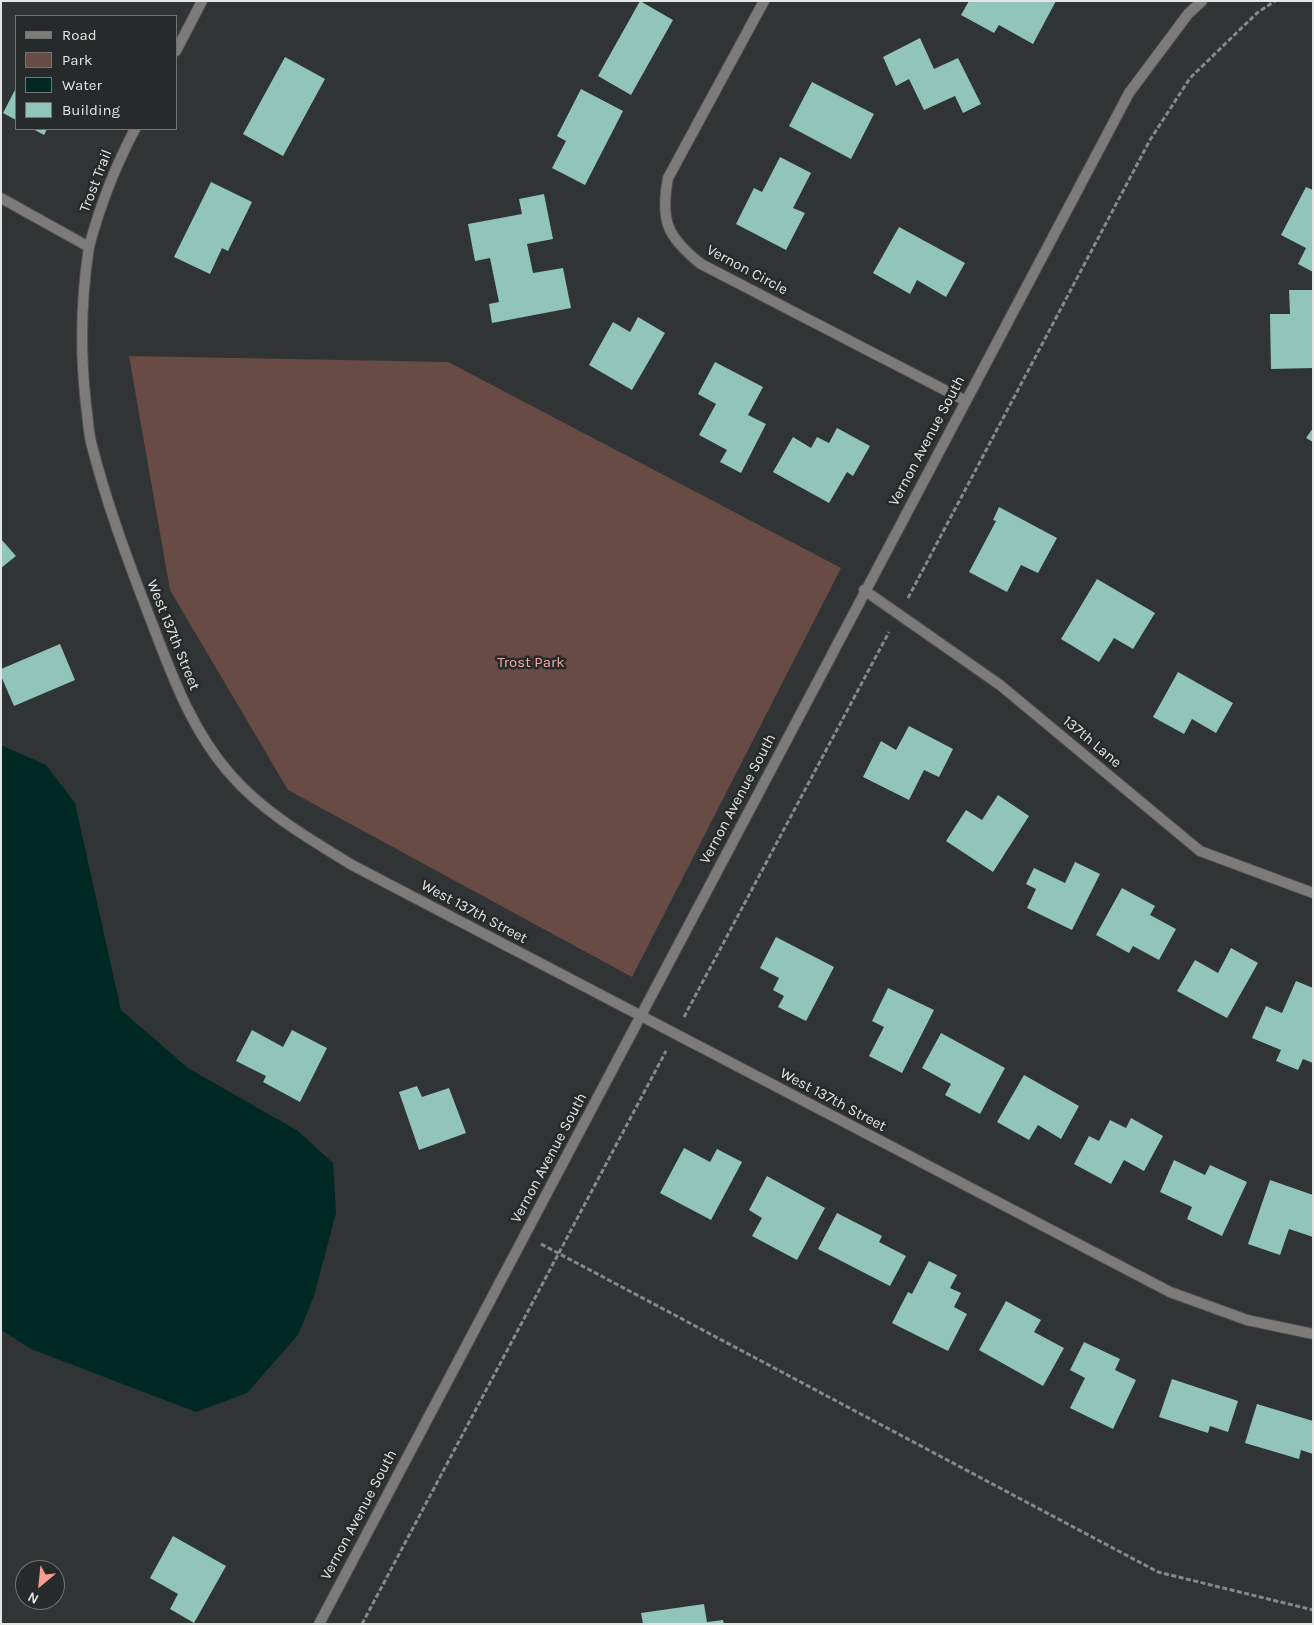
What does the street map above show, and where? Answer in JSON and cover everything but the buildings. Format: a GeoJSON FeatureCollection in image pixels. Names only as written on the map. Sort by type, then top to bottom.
{"type":"FeatureCollection","features":[{"type":"Feature","properties":{"kind":"street"},"geometry":{"type":"LineString","coordinates":[[178,47],[202,1]]}},
{"type":"Feature","properties":{"kind":"street","name":"Vernon Circle"},"geometry":{"type":"LineString","coordinates":[[764,1],[668,178],[664,202],[668,226],[679,247],[701,264],[966,402]]}},
{"type":"Feature","properties":{"kind":"street","name":"Vernon Avenue South"},"geometry":{"type":"LineString","coordinates":[[319,1624],[641,1017],[864,590],[966,402],[1129,93],[1188,14],[1202,1]]}},
{"type":"Feature","properties":{"kind":"street","name":"Trost Trail"},"geometry":{"type":"LineString","coordinates":[[89,247],[110,180],[135,130]]}},
{"type":"Feature","properties":{"kind":"street"},"geometry":{"type":"LineString","coordinates":[[1,198],[89,247]]}},
{"type":"Feature","properties":{"kind":"street","name":"West 137th Street"},"geometry":{"type":"LineString","coordinates":[[89,247],[82,289],[82,371],[91,441],[122,546],[176,689],[202,735],[225,767],[262,805],[302,835],[352,865],[1170,1292],[1247,1320],[1313,1334]]}},
{"type":"Feature","properties":{"kind":"street","name":"137th Lane"},"geometry":{"type":"LineString","coordinates":[[864,590],[1000,685],[1200,851],[1313,894]]}},
{"type":"Feature","properties":{"kind":"path"},"geometry":{"type":"LineString","coordinates":[[362,1624],[1150,140],[1190,78],[1257,13],[1276,1]]}},
{"type":"Feature","properties":{"kind":"path"},"geometry":{"type":"LineString","coordinates":[[524,1236],[1158,1572],[1313,1610]]}},
{"type":"Feature","properties":{"kind":"green space","name":"Trost Park"},"geometry":{"type":"Polygon","coordinates":[[[129,356],[448,362],[841,568],[632,977],[288,790],[170,590],[129,356]]]}},
{"type":"Feature","properties":{"kind":"water"},"geometry":{"type":"Polygon","coordinates":[[[1,745],[46,765],[75,803],[121,1010],[188,1068],[298,1131],[333,1163],[336,1213],[314,1296],[298,1335],[247,1393],[196,1412],[31,1349],[1,1330],[1,745]]]}}]}
